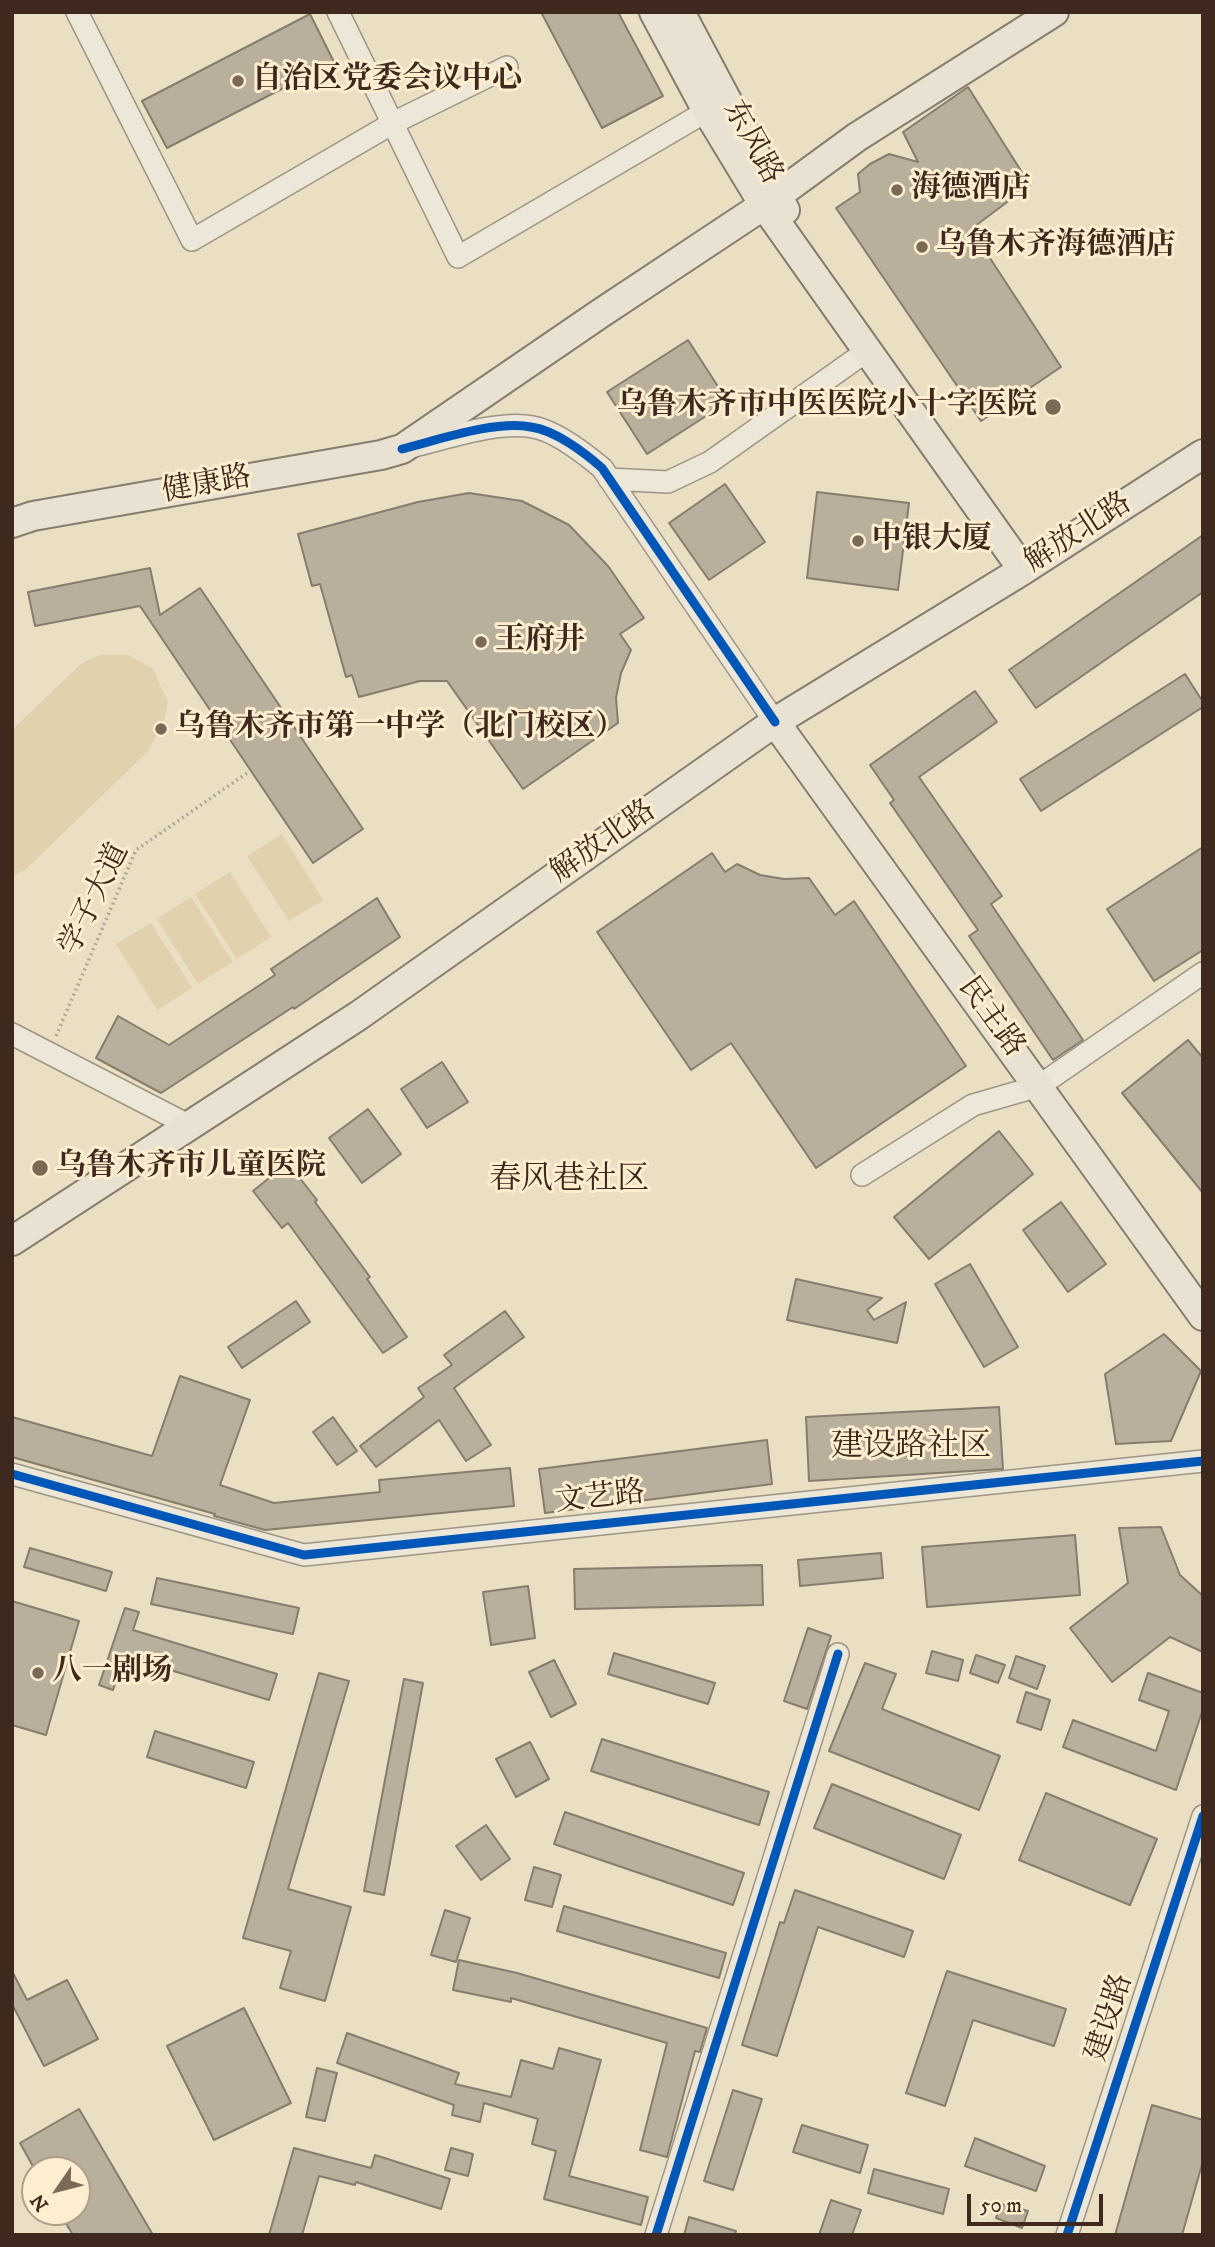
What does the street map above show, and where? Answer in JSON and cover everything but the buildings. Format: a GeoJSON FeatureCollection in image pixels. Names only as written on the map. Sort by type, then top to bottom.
{"type":"FeatureCollection","features":[{"type":"Feature","properties":{"kind":"main road","name":"东风路"},"geometry":{"type":"LineString","coordinates":[[654,12],[707,110],[771,200]]}},
{"type":"Feature","properties":{"kind":"main road","name":"东风路"},"geometry":{"type":"LineString","coordinates":[[680,12],[771,200]]}},
{"type":"Feature","properties":{"kind":"main road"},"geometry":{"type":"LineString","coordinates":[[402,449],[771,200],[857,137],[1054,12]]}},
{"type":"Feature","properties":{"kind":"main road"},"geometry":{"type":"LineString","coordinates":[[771,200],[814,276],[1023,570]]}},
{"type":"Feature","properties":{"kind":"main road","name":"健康路"},"geometry":{"type":"LineString","coordinates":[[12,523],[33,516],[381,455],[402,449]]}},
{"type":"Feature","properties":{"kind":"main road","name":"解放北路"},"geometry":{"type":"LineString","coordinates":[[12,1241],[358,1016],[775,722],[1023,570],[1203,454]]}},
{"type":"Feature","properties":{"kind":"main road","name":"民主路"},"geometry":{"type":"LineString","coordinates":[[775,722],[1203,1315]]}},
{"type":"Feature","properties":{"kind":"street"},"geometry":{"type":"LineString","coordinates":[[77,12],[192,240],[393,123],[507,67]]}},
{"type":"Feature","properties":{"kind":"street"},"geometry":{"type":"LineString","coordinates":[[338,12],[458,257],[707,110]]}},
{"type":"Feature","properties":{"kind":"street"},"geometry":{"type":"LineString","coordinates":[[609,479],[668,482],[710,462],[867,351]]}},
{"type":"Feature","properties":{"kind":"street"},"geometry":{"type":"LineString","coordinates":[[402,449],[467,432],[509,426],[533,426],[582,452],[602,468],[775,722]]}},
{"type":"Feature","properties":{"kind":"street"},"geometry":{"type":"LineString","coordinates":[[862,1175],[973,1105],[1039,1086],[1203,973]]}},
{"type":"Feature","properties":{"kind":"street"},"geometry":{"type":"LineString","coordinates":[[12,1034],[190,1126]]}},
{"type":"Feature","properties":{"kind":"street","name":"文艺路"},"geometry":{"type":"LineString","coordinates":[[12,1474],[303,1555],[1203,1461]]}},
{"type":"Feature","properties":{"kind":"street"},"geometry":{"type":"LineString","coordinates":[[656,2235],[838,1654]]}},
{"type":"Feature","properties":{"kind":"street","name":"建设路"},"geometry":{"type":"LineString","coordinates":[[1067,2235],[1203,1816]]}},
{"type":"Feature","properties":{"kind":"shaded area"},"geometry":{"type":"Polygon","coordinates":[[[100,655],[129,655],[153,669],[168,702],[163,724],[148,751],[25,870],[12,877],[12,730],[81,664],[100,655]]]}},
{"type":"Feature","properties":{"kind":"shaded area"},"geometry":{"type":"Polygon","coordinates":[[[282,834],[323,900],[289,921],[247,856],[282,834]]]}},
{"type":"Feature","properties":{"kind":"shaded area"},"geometry":{"type":"Polygon","coordinates":[[[230,872],[271,937],[237,959],[195,894],[230,872]]]}},
{"type":"Feature","properties":{"kind":"shaded area"},"geometry":{"type":"Polygon","coordinates":[[[191,897],[233,962],[198,984],[157,919],[191,897]]]}},
{"type":"Feature","properties":{"kind":"shaded area"},"geometry":{"type":"Polygon","coordinates":[[[151,923],[192,988],[157,1010],[116,944],[151,923]]]}},
{"type":"Feature","properties":{"kind":"cycle path"},"geometry":{"type":"LineString","coordinates":[[402,449],[501,426],[540,429],[560,437],[578,449],[602,468],[775,722]]}},
{"type":"Feature","properties":{"kind":"cycle path"},"geometry":{"type":"LineString","coordinates":[[12,1474],[304,1555],[1203,1461]]}},
{"type":"Feature","properties":{"kind":"cycle path"},"geometry":{"type":"LineString","coordinates":[[656,2235],[838,1654]]}},
{"type":"Feature","properties":{"kind":"cycle path"},"geometry":{"type":"LineString","coordinates":[[1067,2235],[1203,1816]]}},
{"type":"Feature","properties":{"kind":"place","name":"自治区党委会议中心"},"geometry":{"type":"Point","coordinates":[238,81]}},
{"type":"Feature","properties":{"kind":"place","name":"海德酒店"},"geometry":{"type":"Point","coordinates":[897,190]}},
{"type":"Feature","properties":{"kind":"place","name":"乌鲁木齐海德酒店"},"geometry":{"type":"Point","coordinates":[922,247]}},
{"type":"Feature","properties":{"kind":"place","name":"乌鲁木齐市中医医院小十字医院"},"geometry":{"type":"Point","coordinates":[1053,407]}},
{"type":"Feature","properties":{"kind":"place","name":"中银大厦"},"geometry":{"type":"Point","coordinates":[858,541]}},
{"type":"Feature","properties":{"kind":"place","name":"王府井"},"geometry":{"type":"Point","coordinates":[481,642]}},
{"type":"Feature","properties":{"kind":"place","name":"乌鲁木齐市第一中学（北门校区）"},"geometry":{"type":"Point","coordinates":[161,729]}},
{"type":"Feature","properties":{"kind":"place","name":"乌鲁木齐市儿童医院"},"geometry":{"type":"Point","coordinates":[40,1168]}},
{"type":"Feature","properties":{"kind":"place","name":"八一剧场"},"geometry":{"type":"Point","coordinates":[38,1673]}},
{"type":"Feature","properties":{"kind":"district","name":"春风巷社区"},"geometry":{"type":"Point","coordinates":[569,1181]}},
{"type":"Feature","properties":{"kind":"district","name":"建设路社区"},"geometry":{"type":"Point","coordinates":[911,1448]}}]}
